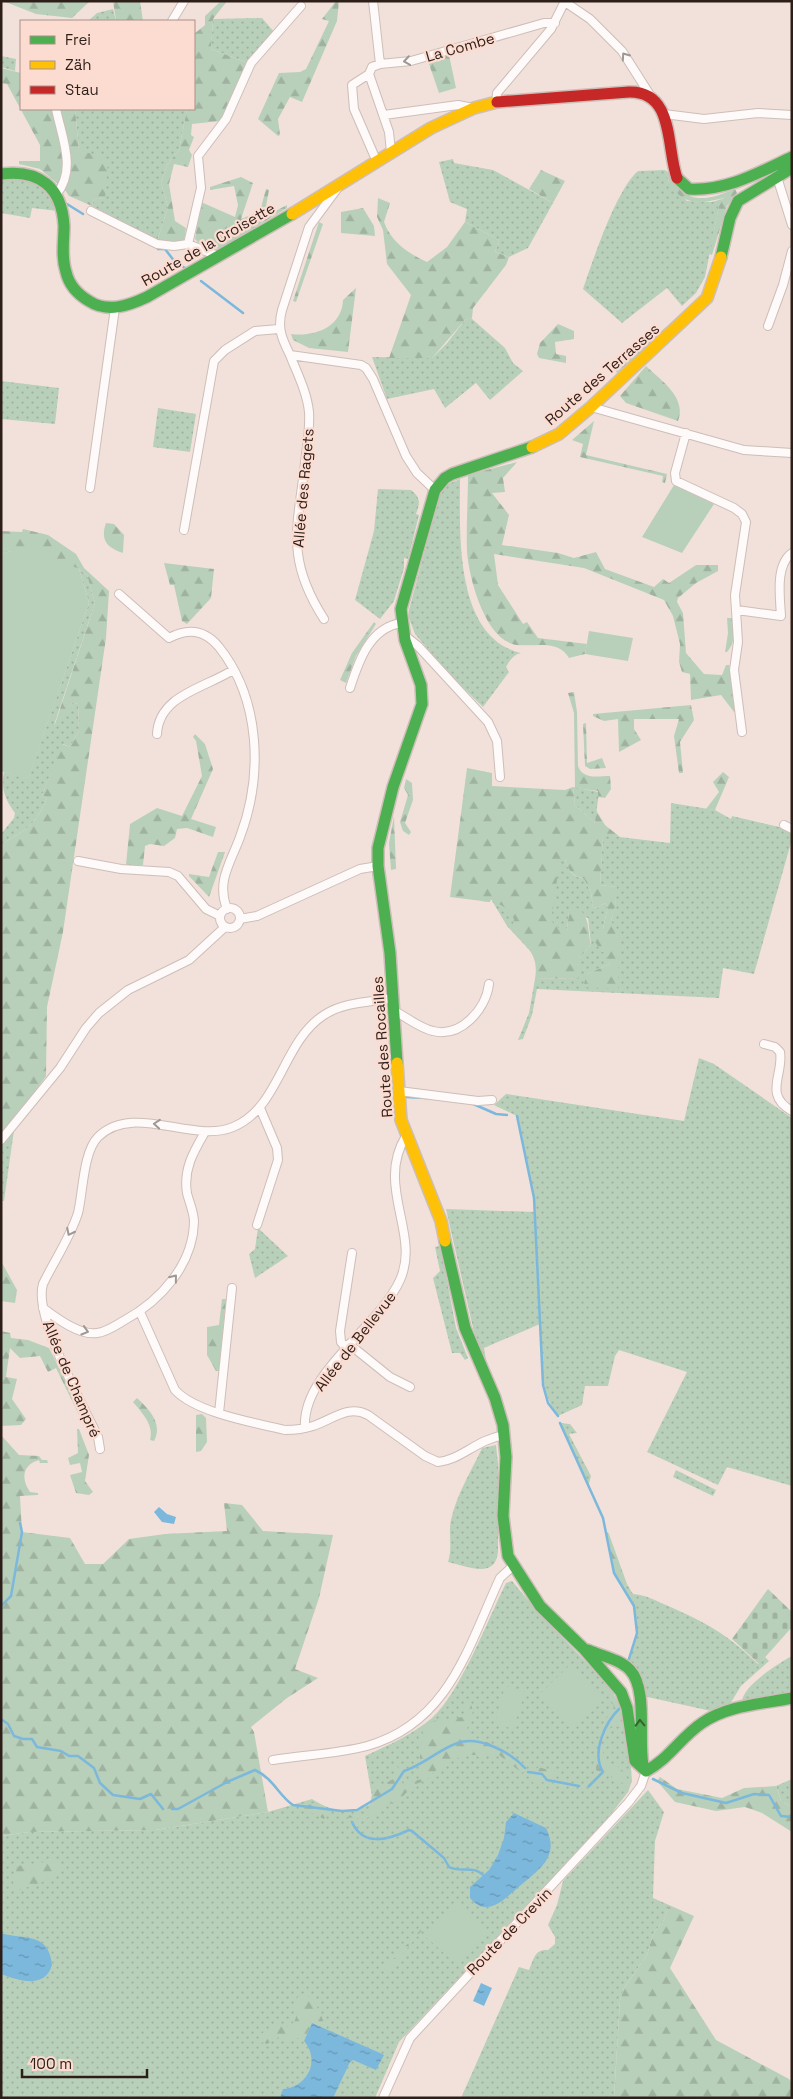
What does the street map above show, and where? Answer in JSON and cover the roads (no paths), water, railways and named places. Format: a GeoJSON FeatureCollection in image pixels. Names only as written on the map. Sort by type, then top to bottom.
{"type":"FeatureCollection","features":[{"type":"Feature","properties":{"kind":"street"},"geometry":{"type":"LineString","coordinates":[[173,20],[184,1]]}},
{"type":"Feature","properties":{"kind":"street"},"geometry":{"type":"LineString","coordinates":[[373,1],[380,64],[372,67],[369,74],[352,85],[353,102],[377,162]]}},
{"type":"Feature","properties":{"kind":"street"},"geometry":{"type":"LineString","coordinates":[[496,104],[497,93],[555,23],[565,2],[592,22],[622,51],[650,96],[659,103],[664,114],[672,169],[681,182],[693,190],[714,189],[792,157]]}},
{"type":"Feature","properties":{"kind":"street"},"geometry":{"type":"LineString","coordinates":[[188,244],[201,188],[198,156],[226,119],[251,63],[301,6]]}},
{"type":"Feature","properties":{"kind":"street","name":"La Combe"},"geometry":{"type":"LineString","coordinates":[[380,64],[411,61],[544,23],[555,23]]}},
{"type":"Feature","properties":{"kind":"street"},"geometry":{"type":"LineString","coordinates":[[369,74],[389,132],[390,152]]}},
{"type":"Feature","properties":{"kind":"street","name":"Route de la Croisette"},"geometry":{"type":"LineString","coordinates":[[1,174],[15,172],[35,175],[45,180],[56,196],[64,218],[64,264],[69,282],[86,300],[104,308],[125,307],[150,296],[377,162],[390,152],[453,117],[475,108],[496,104],[626,92],[640,92],[650,96]]}},
{"type":"Feature","properties":{"kind":"street"},"geometry":{"type":"LineString","coordinates":[[384,114],[458,105],[475,108]]}},
{"type":"Feature","properties":{"kind":"street"},"geometry":{"type":"LineString","coordinates":[[56,110],[67,156],[64,185],[56,196]]}},
{"type":"Feature","properties":{"kind":"street"},"geometry":{"type":"LineString","coordinates":[[664,114],[704,119],[758,113],[792,115]]}},
{"type":"Feature","properties":{"kind":"street","name":"Route des Terrasses"},"geometry":{"type":"LineString","coordinates":[[435,490],[441,482],[452,474],[543,444],[559,434],[591,407],[704,303],[715,280],[727,228],[736,204],[744,196],[792,168]]}},
{"type":"Feature","properties":{"kind":"street"},"geometry":{"type":"LineString","coordinates":[[777,177],[792,225]]}},
{"type":"Feature","properties":{"kind":"street"},"geometry":{"type":"LineString","coordinates":[[184,530],[212,364],[220,354],[255,331],[279,329],[282,310],[310,227],[341,183]]}},
{"type":"Feature","properties":{"kind":"street"},"geometry":{"type":"LineString","coordinates":[[91,211],[157,244],[174,246],[188,244],[218,256]]}},
{"type":"Feature","properties":{"kind":"street"},"geometry":{"type":"LineString","coordinates":[[768,326],[783,285],[792,252]]}},
{"type":"Feature","properties":{"kind":"street"},"geometry":{"type":"LineString","coordinates":[[90,488],[115,308]]}},
{"type":"Feature","properties":{"kind":"street","name":"Allée des Ragets"},"geometry":{"type":"LineString","coordinates":[[279,329],[305,392],[310,417],[298,519],[297,555],[307,590],[324,619]]}},
{"type":"Feature","properties":{"kind":"street"},"geometry":{"type":"LineString","coordinates":[[290,354],[354,364],[366,368],[373,379],[406,456],[417,473],[435,490],[403,601],[402,629]]}},
{"type":"Feature","properties":{"kind":"street"},"geometry":{"type":"LineString","coordinates":[[591,407],[744,450],[792,453]]}},
{"type":"Feature","properties":{"kind":"street"},"geometry":{"type":"LineString","coordinates":[[686,433],[675,473],[676,481],[734,508],[742,514],[746,522],[735,595],[738,642],[734,658],[734,670],[742,732]]}},
{"type":"Feature","properties":{"kind":"street"},"geometry":{"type":"LineString","coordinates":[[737,610],[781,616],[781,574],[784,561],[792,553]]}},
{"type":"Feature","properties":{"kind":"street"},"geometry":{"type":"LineString","coordinates":[[119,594],[169,638],[188,631],[206,635],[222,652],[245,693],[254,739],[255,764],[246,819],[222,881],[222,894],[227,909]]}},
{"type":"Feature","properties":{"kind":"street"},"geometry":{"type":"LineString","coordinates":[[350,688],[372,640],[387,625],[402,629],[488,722],[497,741],[500,777]]}},
{"type":"Feature","properties":{"kind":"street","name":"Route des Rocailles"},"geometry":{"type":"LineString","coordinates":[[402,629],[420,679],[422,704],[389,801],[378,848],[378,866],[393,998],[401,1120],[444,1228],[465,1328],[495,1398],[505,1436],[506,1457],[503,1516],[505,1544],[513,1566],[540,1606],[583,1648]]}},
{"type":"Feature","properties":{"kind":"street"},"geometry":{"type":"LineString","coordinates":[[156,734],[163,712],[170,704],[233,670]]}},
{"type":"Feature","properties":{"kind":"street"},"geometry":{"type":"LineString","coordinates":[[784,825],[792,829]]}},
{"type":"Feature","properties":{"kind":"street"},"geometry":{"type":"LineString","coordinates":[[78,861],[121,870],[156,870],[173,873],[206,909],[220,916]]}},
{"type":"Feature","properties":{"kind":"street"},"geometry":{"type":"LineString","coordinates":[[1,1140],[60,1068],[86,1028],[99,1013],[128,990],[190,960],[225,927],[235,927],[240,919],[257,916],[360,869],[378,866]]}},
{"type":"Feature","properties":{"kind":"street"},"geometry":{"type":"LineString","coordinates":[[220,916],[227,909]]}},
{"type":"Feature","properties":{"kind":"street"},"geometry":{"type":"LineString","coordinates":[[227,909],[236,910],[240,919]]}},
{"type":"Feature","properties":{"kind":"street"},"geometry":{"type":"LineString","coordinates":[[220,916],[220,921],[225,927]]}},
{"type":"Feature","properties":{"kind":"street"},"geometry":{"type":"LineString","coordinates":[[394,1010],[430,1030],[449,1032],[461,1026],[477,1012],[488,996],[489,984]]}},
{"type":"Feature","properties":{"kind":"street"},"geometry":{"type":"LineString","coordinates":[[43,1308],[74,1327],[92,1333],[107,1330],[140,1312],[174,1279],[185,1258],[194,1222],[186,1187],[187,1173],[194,1152],[205,1132],[236,1126],[260,1108],[297,1043],[319,1019],[345,1006],[393,998]]}},
{"type":"Feature","properties":{"kind":"street"},"geometry":{"type":"LineString","coordinates":[[764,1044],[777,1048],[780,1052],[776,1090],[781,1102],[792,1111]]}},
{"type":"Feature","properties":{"kind":"street"},"geometry":{"type":"LineString","coordinates":[[399,1091],[478,1101],[492,1100]]}},
{"type":"Feature","properties":{"kind":"street"},"geometry":{"type":"LineString","coordinates":[[257,1225],[273,1179],[278,1156],[260,1108]]}},
{"type":"Feature","properties":{"kind":"street","name":"Allée de Champré"},"geometry":{"type":"LineString","coordinates":[[100,1450],[98,1437],[53,1340],[43,1308],[43,1284],[76,1220],[84,1174],[97,1138],[120,1126],[131,1123],[174,1126],[205,1132]]}},
{"type":"Feature","properties":{"kind":"street","name":"Allée de Bellevue"},"geometry":{"type":"LineString","coordinates":[[305,1428],[305,1413],[324,1378],[387,1300],[402,1274],[404,1249],[394,1174],[398,1151],[406,1136]]}},
{"type":"Feature","properties":{"kind":"street"},"geometry":{"type":"LineString","coordinates":[[352,1253],[340,1331],[341,1342],[390,1377],[410,1387]]}},
{"type":"Feature","properties":{"kind":"street"},"geometry":{"type":"LineString","coordinates":[[219,1413],[232,1288]]}},
{"type":"Feature","properties":{"kind":"street"},"geometry":{"type":"LineString","coordinates":[[140,1312],[175,1390],[184,1398],[219,1413],[285,1430],[305,1428],[349,1411],[362,1412],[425,1456],[438,1462],[456,1456],[484,1440],[505,1436]]}},
{"type":"Feature","properties":{"kind":"street"},"geometry":{"type":"LineString","coordinates":[[273,1760],[368,1746],[391,1737],[424,1716],[448,1687],[500,1578],[513,1566]]}},
{"type":"Feature","properties":{"kind":"street"},"geometry":{"type":"LineString","coordinates":[[583,1648],[629,1669],[636,1678],[639,1691],[642,1759],[646,1771]]}},
{"type":"Feature","properties":{"kind":"street"},"geometry":{"type":"LineString","coordinates":[[583,1648],[621,1692],[627,1708],[635,1761],[646,1771]]}},
{"type":"Feature","properties":{"kind":"street"},"geometry":{"type":"LineString","coordinates":[[646,1771],[666,1759],[699,1725],[713,1717],[739,1708],[792,1698]]}},
{"type":"Feature","properties":{"kind":"street","name":"Route de Crevin"},"geometry":{"type":"LineString","coordinates":[[383,2098],[410,2038],[628,1803],[637,1792],[646,1771]]}},
{"type":"Feature","properties":{"kind":"water"},"geometry":{"type":"Polygon","coordinates":[[[159,1507],[167,1514],[176,1517],[174,1524],[162,1522],[154,1512],[159,1507]]]}},
{"type":"Feature","properties":{"kind":"water"},"geometry":{"type":"Polygon","coordinates":[[[514,1813],[546,1828],[551,1846],[549,1854],[546,1861],[535,1873],[503,1900],[490,1907],[483,1907],[470,1898],[470,1887],[489,1870],[498,1855],[504,1838],[506,1822],[514,1813]]]}},
{"type":"Feature","properties":{"kind":"water"},"geometry":{"type":"Polygon","coordinates":[[[1,1933],[34,1939],[46,1947],[50,1954],[52,1965],[49,1973],[44,1978],[31,1981],[23,1981],[1,1974],[1,1933]]]}},
{"type":"Feature","properties":{"kind":"water"},"geometry":{"type":"Polygon","coordinates":[[[481,1983],[492,1988],[484,2006],[473,2001],[481,1983]]]}},
{"type":"Feature","properties":{"kind":"water"},"geometry":{"type":"Polygon","coordinates":[[[312,2023],[384,2055],[376,2070],[353,2060],[350,2062],[333,2098],[280,2098],[283,2089],[299,2083],[309,2072],[311,2057],[304,2041],[312,2023]]]}},
{"type":"Feature","properties":{"kind":"waterway"},"geometry":{"type":"LineString","coordinates":[[67,204],[83,214]]}},
{"type":"Feature","properties":{"kind":"waterway"},"geometry":{"type":"LineString","coordinates":[[158,249],[165,249],[175,262],[185,268]]}},
{"type":"Feature","properties":{"kind":"waterway"},"geometry":{"type":"LineString","coordinates":[[201,281],[243,313]]}},
{"type":"Feature","properties":{"kind":"waterway"},"geometry":{"type":"LineString","coordinates":[[406,1097],[427,1098]]}},
{"type":"Feature","properties":{"kind":"waterway"},"geometry":{"type":"LineString","coordinates":[[471,1103],[496,1114],[507,1115]]}},
{"type":"Feature","properties":{"kind":"waterway"},"geometry":{"type":"LineString","coordinates":[[517,1116],[534,1198],[543,1385],[548,1403],[558,1416]]}},
{"type":"Feature","properties":{"kind":"waterway"},"geometry":{"type":"LineString","coordinates":[[560,1423],[603,1518],[614,1573],[634,1606],[637,1633],[628,1662]]}},
{"type":"Feature","properties":{"kind":"waterway"},"geometry":{"type":"LineString","coordinates":[[1,1606],[11,1596],[22,1532],[20,1523]]}},
{"type":"Feature","properties":{"kind":"waterway"},"geometry":{"type":"LineString","coordinates":[[589,1786],[603,1772],[598,1756],[601,1738],[609,1721],[620,1708]]}},
{"type":"Feature","properties":{"kind":"waterway"},"geometry":{"type":"LineString","coordinates":[[1,1719],[8,1724],[14,1736],[32,1739],[37,1747],[61,1751],[69,1756],[78,1756],[94,1768],[100,1783],[113,1795],[140,1799],[151,1794],[163,1809]]}},
{"type":"Feature","properties":{"kind":"waterway"},"geometry":{"type":"LineString","coordinates":[[172,1809],[178,1809],[227,1782],[255,1770],[267,1778],[293,1805],[342,1811],[357,1810],[392,1789],[404,1771],[448,1747],[464,1742],[473,1741],[493,1746],[511,1756],[525,1768]]}},
{"type":"Feature","properties":{"kind":"waterway"},"geometry":{"type":"LineString","coordinates":[[528,1772],[542,1774],[547,1780],[579,1786]]}},
{"type":"Feature","properties":{"kind":"waterway"},"geometry":{"type":"LineString","coordinates":[[653,1779],[682,1793],[726,1803],[754,1794],[769,1795],[781,1816],[792,1817]]}},
{"type":"Feature","properties":{"kind":"waterway"},"geometry":{"type":"LineString","coordinates":[[352,1822],[357,1830],[369,1838],[385,1838],[409,1830],[412,1831],[444,1858],[449,1867],[453,1869],[475,1870],[483,1875]]}}]}
